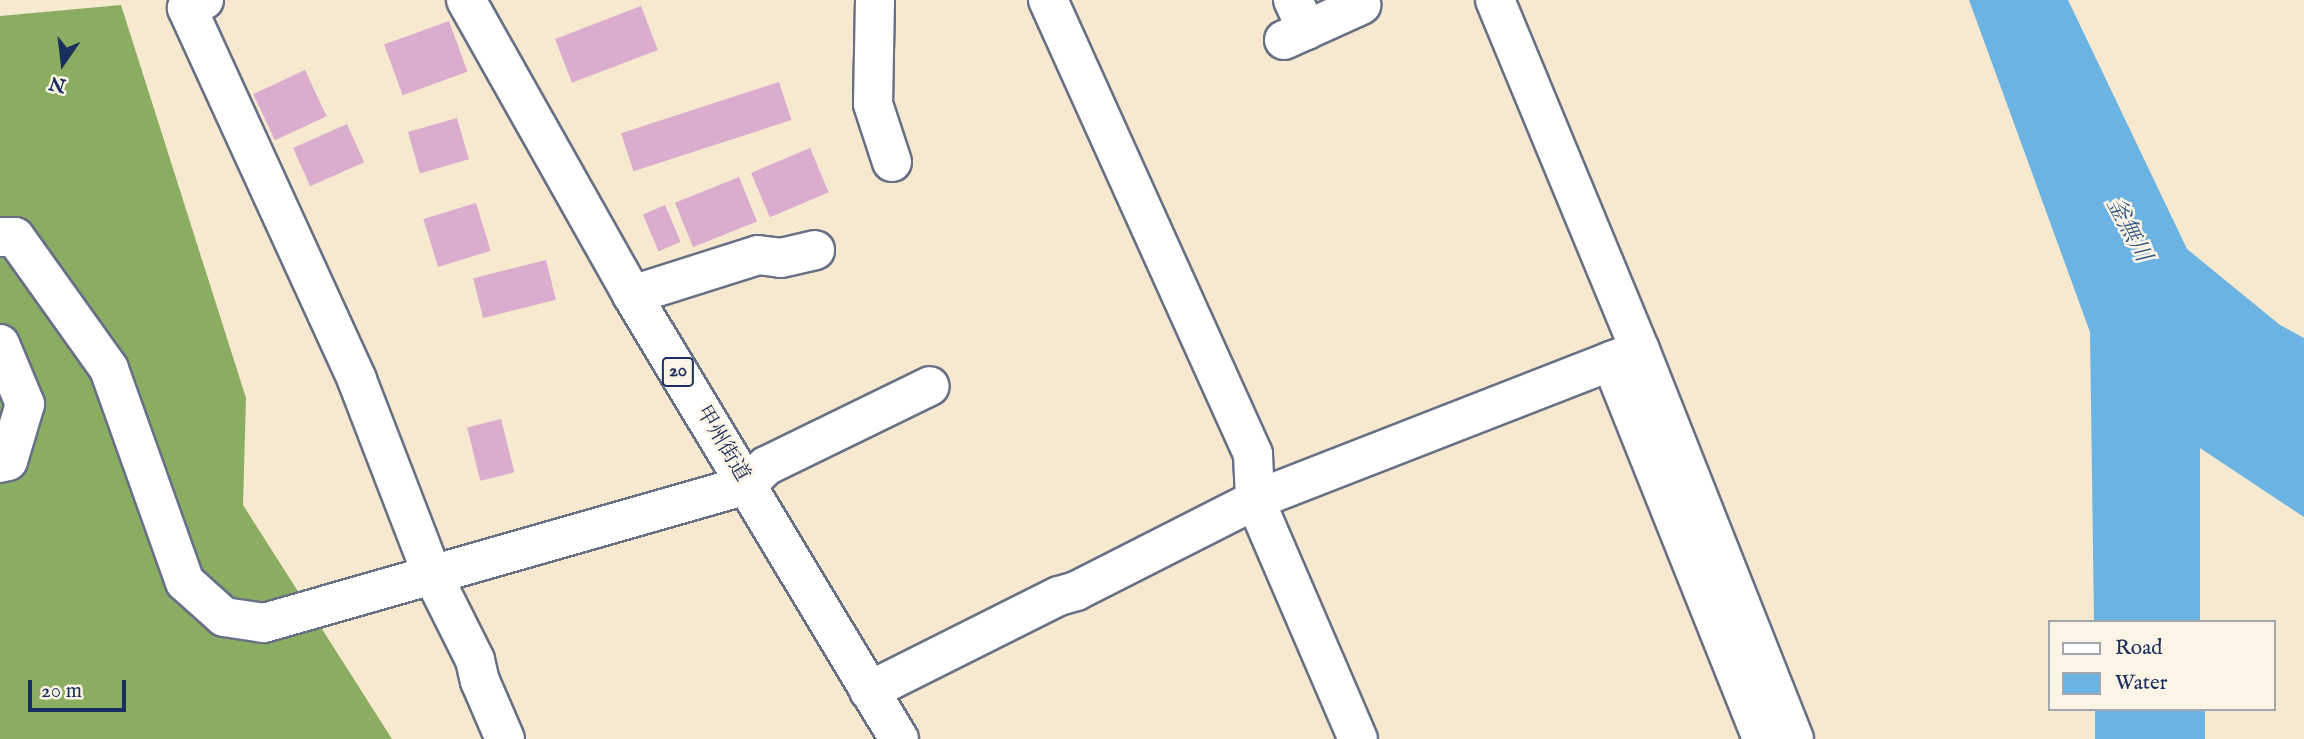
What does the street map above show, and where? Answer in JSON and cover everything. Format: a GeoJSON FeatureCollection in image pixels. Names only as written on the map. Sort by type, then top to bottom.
{"type":"FeatureCollection","features":[{"type":"Feature","properties":{"kind":"main road"},"geometry":{"type":"LineString","coordinates":[[204,0],[187,8],[358,380],[432,574],[475,660],[480,681],[505,739]]}},
{"type":"Feature","properties":{"kind":"main road","name":"甲州街道"},"geometry":{"type":"LineString","coordinates":[[466,0],[632,295],[899,739]]}},
{"type":"Feature","properties":{"kind":"main road"},"geometry":{"type":"LineString","coordinates":[[875,0],[873,104],[892,162]]}},
{"type":"Feature","properties":{"kind":"main road"},"geometry":{"type":"LineString","coordinates":[[1048,0],[1253,454],[1255,500],[1358,739]]}},
{"type":"Feature","properties":{"kind":"main road"},"geometry":{"type":"LineString","coordinates":[[1495,0],[1626,356],[1762,739]]}},
{"type":"Feature","properties":{"kind":"main road"},"geometry":{"type":"LineString","coordinates":[[1295,23],[1361,5]]}},
{"type":"Feature","properties":{"kind":"main road"},"geometry":{"type":"LineString","coordinates":[[0,237],[15,237],[109,369],[185,582],[224,617],[264,623],[747,485],[765,466],[930,386]]}},
{"type":"Feature","properties":{"kind":"main road"},"geometry":{"type":"LineString","coordinates":[[632,295],[758,256],[781,258],[815,250]]}},
{"type":"Feature","properties":{"kind":"main road"},"geometry":{"type":"LineString","coordinates":[[0,345],[25,404],[8,461],[0,463]]}},
{"type":"Feature","properties":{"kind":"main road"},"geometry":{"type":"LineString","coordinates":[[869,691],[1255,500],[1626,356]]}},
{"type":"Feature","properties":{"kind":"main road"},"geometry":{"type":"LineString","coordinates":[[1626,356],[1794,739]]}},
{"type":"Feature","properties":{"kind":"green space"},"geometry":{"type":"Polygon","coordinates":[[[121,5],[246,398],[243,505],[392,739],[0,739],[0,16],[121,5]]]}},
{"type":"Feature","properties":{"kind":"water","name":"釜無川"},"geometry":{"type":"Polygon","coordinates":[[[1969,0],[2068,0],[2187,249],[2280,325],[2304,338],[2304,517],[2200,448],[2200,620],[2094,620],[2090,332],[1969,0]]]}},
{"type":"Feature","properties":{"kind":"water"},"geometry":{"type":"Polygon","coordinates":[[[2095,711],[2205,711],[2205,739],[2095,739],[2095,711]]]}},
{"type":"Feature","properties":{"kind":"building"},"geometry":{"type":"Polygon","coordinates":[[[641,6],[658,50],[572,83],[555,39],[641,6]]]}},
{"type":"Feature","properties":{"kind":"building"},"geometry":{"type":"Polygon","coordinates":[[[449,21],[467,72],[403,95],[384,45],[449,21]]]}},
{"type":"Feature","properties":{"kind":"building"},"geometry":{"type":"Polygon","coordinates":[[[305,70],[327,116],[275,140],[253,94],[305,70]]]}},
{"type":"Feature","properties":{"kind":"building"},"geometry":{"type":"Polygon","coordinates":[[[779,82],[791,120],[633,171],[621,133],[779,82]]]}},
{"type":"Feature","properties":{"kind":"building"},"geometry":{"type":"Polygon","coordinates":[[[457,118],[469,159],[420,173],[408,132],[457,118]]]}},
{"type":"Feature","properties":{"kind":"building"},"geometry":{"type":"Polygon","coordinates":[[[347,124],[364,162],[310,186],[293,148],[347,124]]]}},
{"type":"Feature","properties":{"kind":"building"},"geometry":{"type":"Polygon","coordinates":[[[810,148],[829,192],[770,217],[751,173],[810,148]]]}},
{"type":"Feature","properties":{"kind":"building"},"geometry":{"type":"Polygon","coordinates":[[[739,177],[757,222],[693,247],[675,203],[739,177]]]}},
{"type":"Feature","properties":{"kind":"building"},"geometry":{"type":"Polygon","coordinates":[[[476,203],[491,251],[438,267],[423,219],[476,203]]]}},
{"type":"Feature","properties":{"kind":"building"},"geometry":{"type":"Polygon","coordinates":[[[665,205],[681,242],[659,251],[643,214],[665,205]]]}},
{"type":"Feature","properties":{"kind":"building"},"geometry":{"type":"Polygon","coordinates":[[[546,260],[556,300],[483,318],[473,278],[546,260]]]}},
{"type":"Feature","properties":{"kind":"building"},"geometry":{"type":"Polygon","coordinates":[[[501,419],[514,472],[480,481],[467,427],[501,419]]]}}]}
